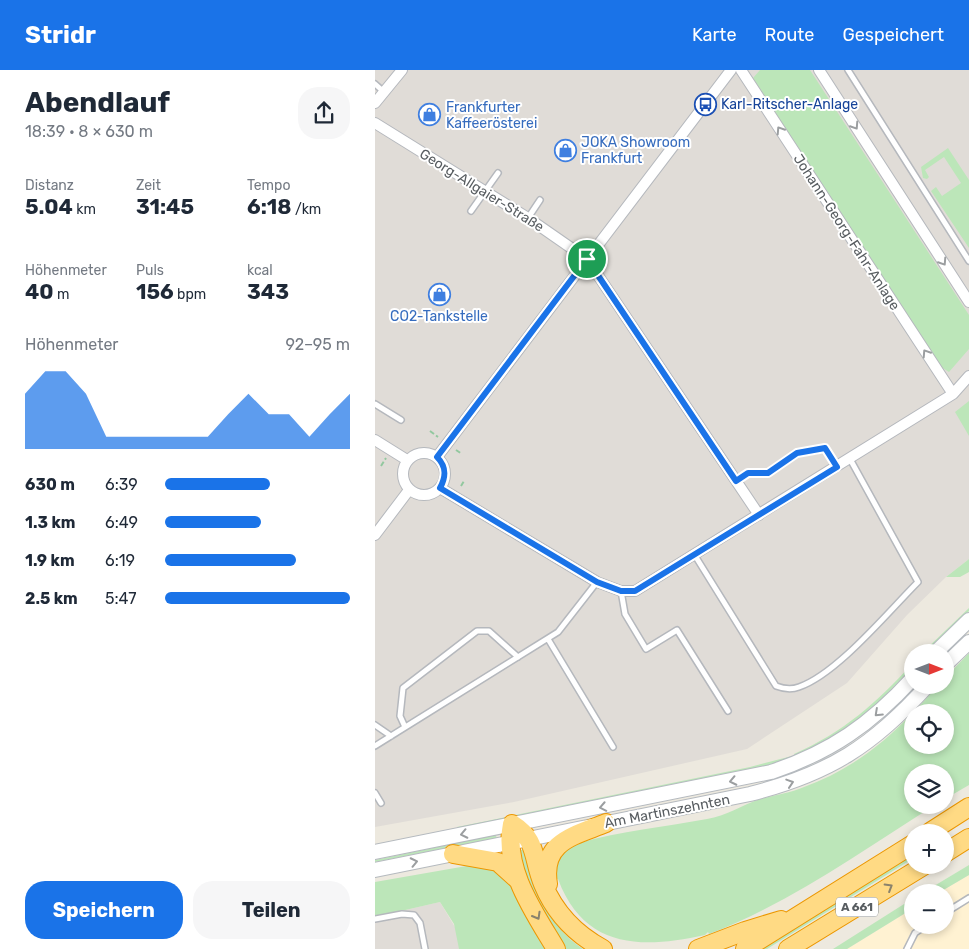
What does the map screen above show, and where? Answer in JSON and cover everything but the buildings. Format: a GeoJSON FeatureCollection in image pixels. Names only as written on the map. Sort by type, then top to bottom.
{"type":"FeatureCollection","features":[{"type":"Feature","properties":{"kind":"highway"},"geometry":{"type":"LineString","coordinates":[[943,824],[969,808]]}},
{"type":"Feature","properties":{"kind":"highway"},"geometry":{"type":"LineString","coordinates":[[551,902],[546,874],[552,851],[564,841],[606,823]]}},
{"type":"Feature","properties":{"kind":"highway"},"geometry":{"type":"LineString","coordinates":[[511,824],[529,838],[542,883],[551,902],[576,931],[603,949]]}},
{"type":"Feature","properties":{"kind":"highway"},"geometry":{"type":"LineString","coordinates":[[511,824],[510,842],[519,882]]}},
{"type":"Feature","properties":{"kind":"highway"},"geometry":{"type":"LineString","coordinates":[[954,848],[968,839]]}},
{"type":"Feature","properties":{"kind":"highway","name":"A 661"},"geometry":{"type":"LineString","coordinates":[[745,949],[904,850]]}},
{"type":"Feature","properties":{"kind":"highway"},"geometry":{"type":"LineString","coordinates":[[453,854],[498,862],[512,872],[556,949]]}},
{"type":"Feature","properties":{"kind":"highway","name":"A 661"},"geometry":{"type":"LineString","coordinates":[[788,949],[910,874]]}},
{"type":"Feature","properties":{"kind":"highway","name":"A 661"},"geometry":{"type":"LineString","coordinates":[[697,949],[745,931],[799,916]]}},
{"type":"Feature","properties":{"kind":"main road"},"geometry":{"type":"LineString","coordinates":[[944,644],[969,620]]}},
{"type":"Feature","properties":{"kind":"main road"},"geometry":{"type":"LineString","coordinates":[[954,657],[969,642]]}},
{"type":"Feature","properties":{"kind":"main road","name":"Am Martinszehnten"},"geometry":{"type":"LineString","coordinates":[[375,852],[733,781],[792,765],[837,744],[855,731],[878,713],[904,679]]}},
{"type":"Feature","properties":{"kind":"main road","name":"Am Martinszehnten"},"geometry":{"type":"LineString","coordinates":[[375,870],[750,794],[796,781],[841,760],[879,734],[918,694]]}},
{"type":"Feature","properties":{"kind":"street"},"geometry":{"type":"LineString","coordinates":[[375,103],[402,70]]}},
{"type":"Feature","properties":{"kind":"street"},"geometry":{"type":"LineString","coordinates":[[437,457],[731,70]]}},
{"type":"Feature","properties":{"kind":"street","name":"Johann-Georg-Fahr-Anlage"},"geometry":{"type":"LineString","coordinates":[[741,70],[953,394]]}},
{"type":"Feature","properties":{"kind":"street"},"geometry":{"type":"LineString","coordinates":[[819,70],[969,302]]}},
{"type":"Feature","properties":{"kind":"street","name":"Georg-Allgaier-Straße"},"geometry":{"type":"LineString","coordinates":[[375,123],[528,218],[587,259]]}},
{"type":"Feature","properties":{"kind":"street"},"geometry":{"type":"LineString","coordinates":[[587,259],[759,515]]}},
{"type":"Feature","properties":{"kind":"street"},"geometry":{"type":"LineString","coordinates":[[440,488],[597,582],[621,591],[635,591],[953,394],[969,376]]}},
{"type":"Feature","properties":{"kind":"street"},"geometry":{"type":"LineString","coordinates":[[375,440],[407,460]]}},
{"type":"Feature","properties":{"kind":"street"},"geometry":{"type":"LineString","coordinates":[[423,452],[437,457],[445,470],[444,480],[440,488],[425,495],[409,490],[404,483],[402,474],[407,460],[414,454],[423,452]]}},
{"type":"Feature","properties":{"kind":"street"},"geometry":{"type":"LineString","coordinates":[[375,535],[409,490]]}},
{"type":"Feature","properties":{"kind":"lane"},"geometry":{"type":"LineString","coordinates":[[848,70],[969,261]]}},
{"type":"Feature","properties":{"kind":"lane"},"geometry":{"type":"LineString","coordinates":[[375,84],[384,92]]}},
{"type":"Feature","properties":{"kind":"lane"},"geometry":{"type":"LineString","coordinates":[[471,211],[497,173]]}},
{"type":"Feature","properties":{"kind":"lane"},"geometry":{"type":"LineString","coordinates":[[528,218],[539,200]]}},
{"type":"Feature","properties":{"kind":"lane"},"geometry":{"type":"LineString","coordinates":[[375,404],[401,420]]}},
{"type":"Feature","properties":{"kind":"lane"},"geometry":{"type":"LineString","coordinates":[[736,481],[748,473],[768,473],[797,453],[825,448],[837,467]]}},
{"type":"Feature","properties":{"kind":"lane"},"geometry":{"type":"LineString","coordinates":[[695,554],[777,686],[787,690],[799,687],[831,669],[918,582],[849,459]]}},
{"type":"Feature","properties":{"kind":"lane"},"geometry":{"type":"LineString","coordinates":[[375,746],[558,632],[597,582]]}},
{"type":"Feature","properties":{"kind":"lane"},"geometry":{"type":"LineString","coordinates":[[621,591],[625,614],[646,649],[677,630],[728,712]]}},
{"type":"Feature","properties":{"kind":"lane"},"geometry":{"type":"LineString","coordinates":[[405,726],[401,716],[403,688],[477,631],[489,631],[518,657]]}},
{"type":"Feature","properties":{"kind":"lane"},"geometry":{"type":"LineString","coordinates":[[547,639],[613,747]]}},
{"type":"Feature","properties":{"kind":"lane"},"geometry":{"type":"LineString","coordinates":[[375,725],[391,736]]}},
{"type":"Feature","properties":{"kind":"lane"},"geometry":{"type":"LineString","coordinates":[[375,793],[381,803]]}},
{"type":"Feature","properties":{"kind":"lane"},"geometry":{"type":"LineString","coordinates":[[954,907],[969,898]]}},
{"type":"Feature","properties":{"kind":"lane"},"geometry":{"type":"LineString","coordinates":[[375,919],[402,914],[414,915],[420,923],[425,949]]}},
{"type":"Feature","properties":{"kind":"lane"},"geometry":{"type":"LineString","coordinates":[[907,949],[914,934]]}},
{"type":"Feature","properties":{"kind":"shaded area"},"geometry":{"type":"Polygon","coordinates":[[[375,70],[969,70],[969,559],[946,577],[907,615],[847,683],[747,749],[514,802],[375,827],[375,70]]]}},
{"type":"Feature","properties":{"kind":"shaded area"},"geometry":{"type":"Polygon","coordinates":[[[969,875],[969,949],[847,949],[904,914],[904,934],[954,934],[954,884],[969,875]]]}},
{"type":"Feature","properties":{"kind":"shaded area"},"geometry":{"type":"Polygon","coordinates":[[[440,902],[468,949],[375,949],[375,917],[440,902]]]}},
{"type":"Feature","properties":{"kind":"green space"},"geometry":{"type":"Polygon","coordinates":[[[760,70],[810,70],[969,315],[969,349],[949,372],[941,367],[931,353],[753,78],[760,70]]]}},
{"type":"Feature","properties":{"kind":"green space"},"geometry":{"type":"Polygon","coordinates":[[[948,148],[969,180],[969,248],[931,191],[936,187],[942,196],[961,183],[944,157],[925,170],[929,177],[927,179],[923,178],[921,167],[948,148]]]}},
{"type":"Feature","properties":{"kind":"green space"},"geometry":{"type":"Polygon","coordinates":[[[969,401],[969,436],[955,412],[969,401]]]}},
{"type":"Feature","properties":{"kind":"green space"},"geometry":{"type":"Polygon","coordinates":[[[969,559],[969,572],[960,577],[946,577],[969,559]]]}},
{"type":"Feature","properties":{"kind":"green space"},"geometry":{"type":"Polygon","coordinates":[[[969,608],[969,611],[934,644],[931,644],[969,608]]]}},
{"type":"Feature","properties":{"kind":"green space"},"geometry":{"type":"Polygon","coordinates":[[[969,653],[969,785],[954,794],[954,764],[904,764],[904,814],[921,814],[797,892],[709,934],[708,932],[705,935],[659,942],[637,942],[617,939],[599,931],[583,919],[569,902],[558,879],[554,878],[558,860],[567,849],[579,843],[627,832],[714,818],[760,799],[793,791],[820,781],[863,756],[889,736],[904,721],[904,754],[954,754],[954,704],[921,704],[930,694],[954,694],[954,669],[969,653]]]}},
{"type":"Feature","properties":{"kind":"green space"},"geometry":{"type":"Polygon","coordinates":[[[904,672],[904,676],[871,710],[839,735],[795,757],[794,754],[844,726],[904,672]]]}},
{"type":"Feature","properties":{"kind":"green space"},"geometry":{"type":"Polygon","coordinates":[[[792,756],[772,765],[457,829],[457,827],[750,767],[792,756]]]}},
{"type":"Feature","properties":{"kind":"green space"},"geometry":{"type":"Polygon","coordinates":[[[496,836],[497,838],[375,862],[375,860],[496,836]]]}},
{"type":"Feature","properties":{"kind":"green space"},"geometry":{"type":"Polygon","coordinates":[[[520,850],[524,850],[538,892],[552,917],[560,929],[583,949],[561,949],[523,877],[520,850]]]}},
{"type":"Feature","properties":{"kind":"green space"},"geometry":{"type":"Polygon","coordinates":[[[904,860],[904,864],[767,949],[760,949],[904,860]]]}},
{"type":"Feature","properties":{"kind":"green space"},"geometry":{"type":"Polygon","coordinates":[[[478,864],[497,870],[508,878],[548,949],[459,949],[454,924],[440,902],[375,917],[375,882],[478,864]]]}},
{"type":"Feature","properties":{"kind":"green space"},"geometry":{"type":"Polygon","coordinates":[[[969,865],[969,875],[954,884],[937,884],[969,865]]]}},
{"type":"Feature","properties":{"kind":"green space"},"geometry":{"type":"Polygon","coordinates":[[[904,904],[904,914],[847,949],[833,949],[904,904]]]}},
{"type":"Feature","properties":{"kind":"place","name":"Karl-Ritscher-Anlage"},"geometry":{"type":"Point","coordinates":[705,104]}},
{"type":"Feature","properties":{"kind":"place","name":"Frankfurter Kaffeerösterei"},"geometry":{"type":"Point","coordinates":[430,115]}},
{"type":"Feature","properties":{"kind":"place","name":"JOKA Showroom Frankfurt"},"geometry":{"type":"Point","coordinates":[565,150]}},
{"type":"Feature","properties":{"kind":"place","name":"CO2-Tankstelle"},"geometry":{"type":"Point","coordinates":[439,294]}},
{"type":"Feature","properties":{"kind":"route"},"geometry":{"type":"LineString","coordinates":[[587,259],[736,481],[748,473],[768,473],[797,453],[825,448],[837,467],[635,591],[621,591],[597,582],[440,488],[444,480],[445,470],[437,457],[587,259]]}}]}
